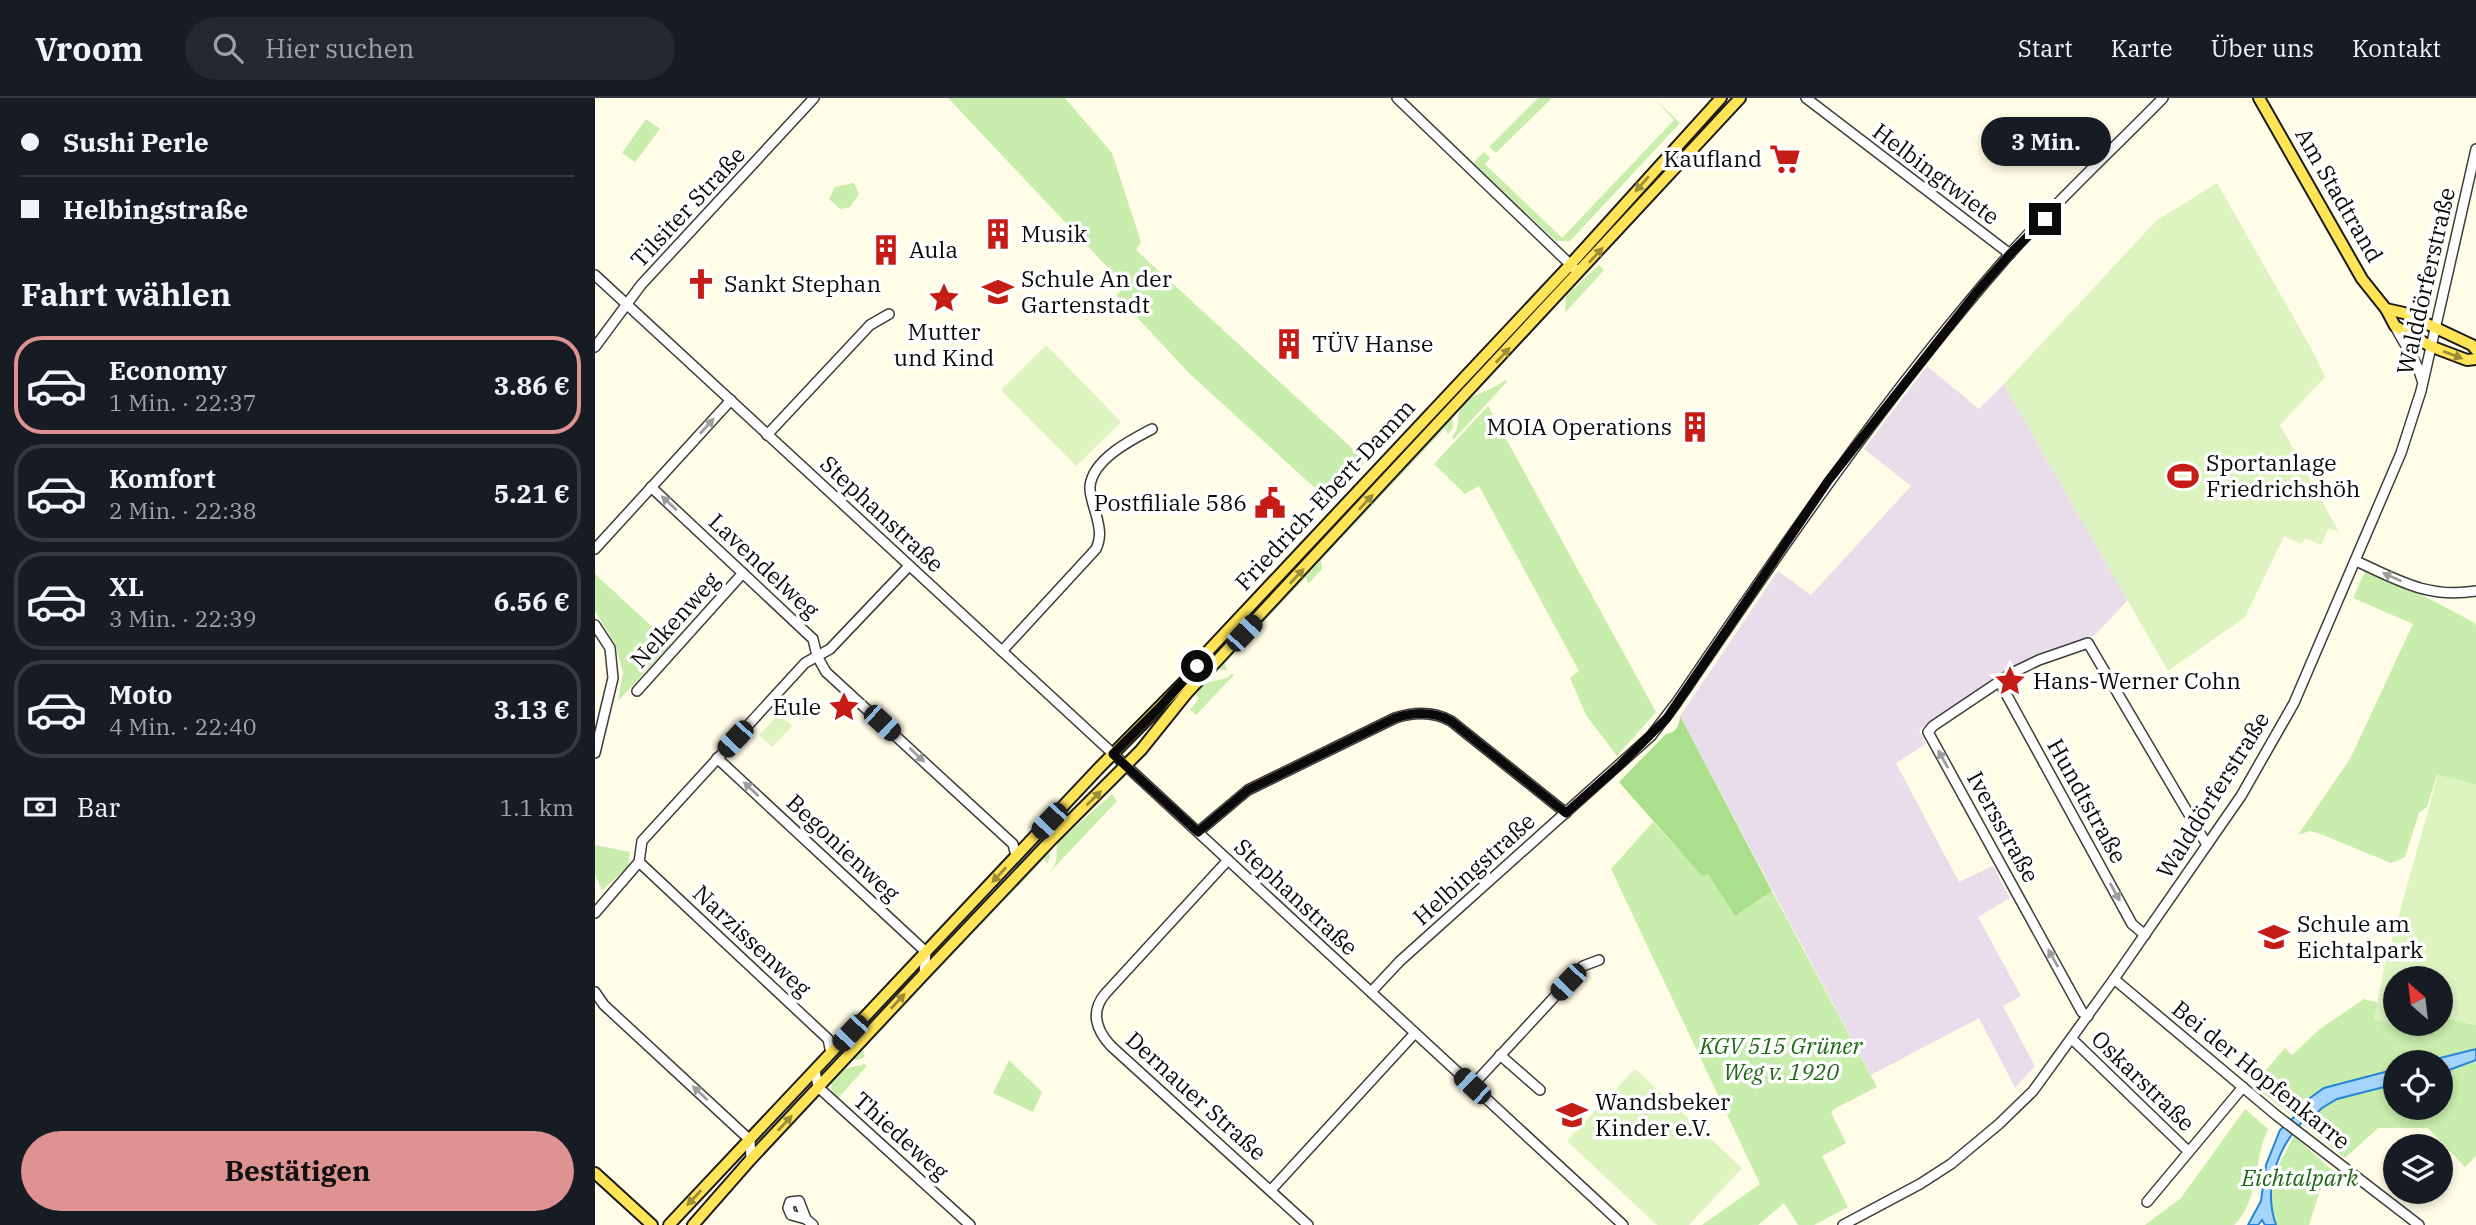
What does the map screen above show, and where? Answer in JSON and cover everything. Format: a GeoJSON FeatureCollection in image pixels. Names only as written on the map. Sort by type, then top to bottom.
{"type":"FeatureCollection","features":[{"type":"Feature","properties":{"kind":"main road","name":"Friedrich-Ebert-Damm"},"geometry":{"type":"LineString","coordinates":[[693,1225],[924,974],[1052,839],[1126,766],[1186,694],[1575,269],[1721,98]]}},
{"type":"Feature","properties":{"kind":"main road","name":"Friedrich-Ebert-Damm"},"geometry":{"type":"LineString","coordinates":[[669,1225],[1016,856],[1185,681],[1209,650],[1740,98]]}},
{"type":"Feature","properties":{"kind":"main road","name":"Am Stadtrand"},"geometry":{"type":"LineString","coordinates":[[2259,98],[2362,279],[2386,309],[2395,326]]}},
{"type":"Feature","properties":{"kind":"main road"},"geometry":{"type":"LineString","coordinates":[[2386,309],[2404,313],[2472,345],[2476,350]]}},
{"type":"Feature","properties":{"kind":"main road"},"geometry":{"type":"LineString","coordinates":[[2395,326],[2430,346],[2467,360],[2476,359]]}},
{"type":"Feature","properties":{"kind":"main road"},"geometry":{"type":"LineString","coordinates":[[595,1173],[652,1225]]}},
{"type":"Feature","properties":{"kind":"street","name":"Tilsiter Straße"},"geometry":{"type":"LineString","coordinates":[[595,347],[641,285],[814,98]]}},
{"type":"Feature","properties":{"kind":"street"},"geometry":{"type":"LineString","coordinates":[[1397,98],[1575,269]]}},
{"type":"Feature","properties":{"kind":"street","name":"Helbingtwiete"},"geometry":{"type":"LineString","coordinates":[[1807,98],[2010,254]]}},
{"type":"Feature","properties":{"kind":"street","name":"Helbingstraße"},"geometry":{"type":"LineString","coordinates":[[1371,992],[1400,961],[1635,752],[1667,718],[1828,481],[1908,378],[2010,254],[2163,98]]}},
{"type":"Feature","properties":{"kind":"street","name":"Walddörferstraße"},"geometry":{"type":"LineString","coordinates":[[1843,1225],[1920,1184],[1951,1164],[1999,1124],[2032,1091],[2115,979],[2241,796],[2294,703],[2401,453],[2423,382],[2476,149]]}},
{"type":"Feature","properties":{"kind":"street","name":"Stephanstraße"},"geometry":{"type":"LineString","coordinates":[[595,275],[1623,1225]]}},
{"type":"Feature","properties":{"kind":"street"},"geometry":{"type":"LineString","coordinates":[[768,435],[870,325],[889,314]]}},
{"type":"Feature","properties":{"kind":"street"},"geometry":{"type":"LineString","coordinates":[[2395,326],[2414,357],[2423,382]]}},
{"type":"Feature","properties":{"kind":"street"},"geometry":{"type":"LineString","coordinates":[[595,549],[730,400]]}},
{"type":"Feature","properties":{"kind":"street"},"geometry":{"type":"LineString","coordinates":[[1002,651],[1100,541],[1089,487],[1096,471],[1124,443],[1152,429]]}},
{"type":"Feature","properties":{"kind":"street","name":"Lavendelweg"},"geometry":{"type":"LineString","coordinates":[[652,487],[813,639],[825,672],[1013,844],[1016,856]]}},
{"type":"Feature","properties":{"kind":"street"},"geometry":{"type":"LineString","coordinates":[[2356,561],[2428,592],[2476,592]]}},
{"type":"Feature","properties":{"kind":"street"},"geometry":{"type":"LineString","coordinates":[[597,911],[639,862],[642,841],[717,758],[805,663],[830,649],[909,566]]}},
{"type":"Feature","properties":{"kind":"street","name":"Nelkenweg"},"geometry":{"type":"LineString","coordinates":[[637,691],[743,573]]}},
{"type":"Feature","properties":{"kind":"street","name":"Nelkenweg"},"geometry":{"type":"LineString","coordinates":[[595,625],[610,648],[613,678],[595,753]]}},
{"type":"Feature","properties":{"kind":"street"},"geometry":{"type":"LineString","coordinates":[[2000,681],[2039,660],[2088,643],[2207,845]]}},
{"type":"Feature","properties":{"kind":"street","name":"Hundtstraße"},"geometry":{"type":"LineString","coordinates":[[2000,681],[2132,924],[2145,935]]}},
{"type":"Feature","properties":{"kind":"street","name":"Iversstraße"},"geometry":{"type":"LineString","coordinates":[[2000,681],[1933,726],[1929,732],[2082,1012],[2088,1016]]}},
{"type":"Feature","properties":{"kind":"street"},"geometry":{"type":"LineString","coordinates":[[1198,832],[1248,790],[1408,713],[1429,713],[1451,721],[1566,813]]}},
{"type":"Feature","properties":{"kind":"street","name":"Begonienweg"},"geometry":{"type":"LineString","coordinates":[[717,758],[926,952]]}},
{"type":"Feature","properties":{"kind":"street","name":"Dernauer Straße"},"geometry":{"type":"LineString","coordinates":[[1228,860],[1105,993],[1098,1004],[1096,1023],[1100,1033],[1111,1046],[1308,1225]]}},
{"type":"Feature","properties":{"kind":"street","name":"Narzissenweg"},"geometry":{"type":"LineString","coordinates":[[639,862],[828,1039],[831,1053]]}},
{"type":"Feature","properties":{"kind":"street"},"geometry":{"type":"LineString","coordinates":[[595,899],[597,911]]}},
{"type":"Feature","properties":{"kind":"street"},"geometry":{"type":"LineString","coordinates":[[924,974],[926,952]]}},
{"type":"Feature","properties":{"kind":"street"},"geometry":{"type":"LineString","coordinates":[[1472,1086],[1583,966],[1598,960]]}},
{"type":"Feature","properties":{"kind":"street","name":"Bei der Hopfenkarre"},"geometry":{"type":"LineString","coordinates":[[2115,979],[2285,1122],[2419,1225]]}},
{"type":"Feature","properties":{"kind":"street"},"geometry":{"type":"LineString","coordinates":[[595,992],[604,1005],[750,1140],[751,1159]]}},
{"type":"Feature","properties":{"kind":"street"},"geometry":{"type":"LineString","coordinates":[[1271,1190],[1415,1033]]}},
{"type":"Feature","properties":{"kind":"street","name":"Oskarstraße"},"geometry":{"type":"LineString","coordinates":[[2071,1040],[2188,1151]]}},
{"type":"Feature","properties":{"kind":"street"},"geometry":{"type":"LineString","coordinates":[[1500,1055],[1540,1090]]}},
{"type":"Feature","properties":{"kind":"street"},"geometry":{"type":"LineString","coordinates":[[815,1070],[818,1087]]}},
{"type":"Feature","properties":{"kind":"street","name":"Thiedeweg"},"geometry":{"type":"LineString","coordinates":[[818,1087],[970,1225]]}},
{"type":"Feature","properties":{"kind":"street","name":"Oskarstraße"},"geometry":{"type":"LineString","coordinates":[[2147,1202],[2243,1087]]}},
{"type":"Feature","properties":{"kind":"shaded area"},"geometry":{"type":"Polygon","coordinates":[[[1927,366],[1979,409],[2004,384],[2128,600],[2095,635],[1993,679],[1919,730],[1926,744],[1896,763],[1959,882],[1993,866],[2010,898],[1978,917],[2021,996],[2003,1006],[2035,1066],[2015,1088],[1979,1018],[1871,1075],[1680,716],[1778,571],[1811,595],[1911,486],[1864,449],[1927,366]]]}},
{"type":"Feature","properties":{"kind":"green space"},"geometry":{"type":"Polygon","coordinates":[[[948,98],[1065,98],[1112,153],[1141,242],[1136,250],[1366,461],[1329,501],[1189,373],[1116,295],[1123,289],[1111,276],[1113,273],[948,98]]]}},
{"type":"Feature","properties":{"kind":"green space"},"geometry":{"type":"Polygon","coordinates":[[[1538,98],[1552,98],[1496,153],[1489,147],[1538,98]]]}},
{"type":"Feature","properties":{"kind":"green space"},"geometry":{"type":"Polygon","coordinates":[[[1654,98],[1680,123],[1570,241],[1556,241],[1473,163],[1484,152],[1490,158],[1485,164],[1562,238],[1674,120],[1654,98]]]}},
{"type":"Feature","properties":{"kind":"green space"},"geometry":{"type":"Polygon","coordinates":[[[646,119],[660,129],[635,162],[622,153],[646,119]]]}},
{"type":"Feature","properties":{"kind":"green space"},"geometry":{"type":"Polygon","coordinates":[[[854,183],[859,194],[850,207],[840,209],[829,199],[835,187],[854,183]]]}},
{"type":"Feature","properties":{"kind":"green space","name":"Sportanlage Friedrichshöh"},"geometry":{"type":"Polygon","coordinates":[[[2217,183],[2325,377],[2280,425],[2339,532],[2329,528],[2321,545],[2305,538],[2302,544],[2284,536],[2245,617],[2168,671],[2004,384],[2156,221],[2217,183]]]}},
{"type":"Feature","properties":{"kind":"green space"},"geometry":{"type":"Polygon","coordinates":[[[1599,265],[1604,270],[1565,313],[1566,296],[1599,265]]]}},
{"type":"Feature","properties":{"kind":"green space"},"geometry":{"type":"Polygon","coordinates":[[[1046,345],[1121,422],[1076,466],[1001,390],[1046,345]]]}},
{"type":"Feature","properties":{"kind":"green space"},"geometry":{"type":"Polygon","coordinates":[[[1505,380],[1507,382],[1454,439],[1452,437],[1457,429],[1460,410],[1465,402],[1505,380]]]}},
{"type":"Feature","properties":{"kind":"green space"},"geometry":{"type":"Polygon","coordinates":[[[1488,406],[1656,712],[1617,756],[1586,715],[1570,678],[1579,671],[1479,486],[1465,494],[1434,464],[1488,406]]]}},
{"type":"Feature","properties":{"kind":"green space"},"geometry":{"type":"Polygon","coordinates":[[[1452,416],[1453,427],[1448,434],[1445,428],[1321,560],[1322,569],[1308,584],[1306,577],[1225,663],[1227,670],[1219,670],[1218,667],[1452,416]]]}},
{"type":"Feature","properties":{"kind":"green space"},"geometry":{"type":"Polygon","coordinates":[[[2366,569],[2424,596],[2475,623],[2476,627],[2476,785],[2437,775],[2427,807],[2419,813],[2405,857],[2391,863],[2318,833],[2310,831],[2298,835],[2350,759],[2413,624],[2353,598],[2366,569]]]}},
{"type":"Feature","properties":{"kind":"green space"},"geometry":{"type":"Polygon","coordinates":[[[595,574],[671,644],[618,701],[623,672],[615,644],[595,611],[595,574]]]}},
{"type":"Feature","properties":{"kind":"green space"},"geometry":{"type":"Polygon","coordinates":[[[1234,675],[1196,715],[1190,710],[1199,699],[1196,695],[1204,683],[1227,678],[1234,675]]]}},
{"type":"Feature","properties":{"kind":"green space"},"geometry":{"type":"Polygon","coordinates":[[[779,714],[792,726],[772,747],[759,735],[779,714]]]}},
{"type":"Feature","properties":{"kind":"green space"},"geometry":{"type":"Polygon","coordinates":[[[1680,716],[1772,891],[1735,916],[1708,874],[1702,876],[1619,782],[1666,734],[1675,730],[1680,716]]]}},
{"type":"Feature","properties":{"kind":"green space"},"geometry":{"type":"Polygon","coordinates":[[[2438,775],[2476,785],[2476,1025],[2453,1020],[2453,966],[2385,965],[2438,775]]]}},
{"type":"Feature","properties":{"kind":"green space"},"geometry":{"type":"Polygon","coordinates":[[[1112,794],[1117,801],[1050,872],[1056,862],[1057,843],[1112,794]]]}},
{"type":"Feature","properties":{"kind":"green space","name":"KGV 515 Grüner Weg v. 1920"},"geometry":{"type":"Polygon","coordinates":[[[1653,822],[1702,875],[1708,873],[1735,916],[1772,891],[1877,1087],[1831,1112],[1846,1143],[1822,1156],[1848,1207],[1814,1225],[1798,1225],[1784,1203],[1758,1225],[1702,1225],[1760,1184],[1611,869],[1653,822]]]}},
{"type":"Feature","properties":{"kind":"green space"},"geometry":{"type":"Polygon","coordinates":[[[595,845],[630,852],[628,867],[602,890],[595,874],[595,845]]]}},
{"type":"Feature","properties":{"kind":"green space"},"geometry":{"type":"Polygon","coordinates":[[[1049,849],[1047,864],[1044,859],[863,1049],[865,1057],[850,1059],[1049,849]]]}},
{"type":"Feature","properties":{"kind":"green space"},"geometry":{"type":"Polygon","coordinates":[[[2383,975],[2383,1021],[2374,1019],[2383,975]]]}},
{"type":"Feature","properties":{"kind":"green space"},"geometry":{"type":"Polygon","coordinates":[[[2364,999],[2378,1003],[2374,1019],[2383,1021],[2383,1036],[2453,1036],[2453,1020],[2476,1025],[2476,1156],[2465,1167],[2453,1154],[2453,1134],[2434,1134],[2428,1128],[2378,1128],[2345,1158],[2253,1085],[2285,1048],[2292,1055],[2320,1029],[2364,999]]]}},
{"type":"Feature","properties":{"kind":"green space"},"geometry":{"type":"Polygon","coordinates":[[[1009,1060],[1042,1092],[1033,1112],[993,1093],[1009,1060]]]}},
{"type":"Feature","properties":{"kind":"green space"},"geometry":{"type":"Polygon","coordinates":[[[865,1064],[867,1066],[837,1099],[832,1095],[831,1082],[841,1070],[865,1064]]]}},
{"type":"Feature","properties":{"kind":"green space"},"geometry":{"type":"Polygon","coordinates":[[[1635,1069],[1742,1168],[1689,1225],[1657,1225],[1567,1141],[1635,1069]]]}},
{"type":"Feature","properties":{"kind":"green space"},"geometry":{"type":"Polygon","coordinates":[[[2245,1109],[2268,1129],[2248,1204],[2234,1225],[2145,1225],[2181,1198],[2245,1109]]]}},
{"type":"Feature","properties":{"kind":"green space","name":"Eichtalpark"},"geometry":{"type":"Polygon","coordinates":[[[2294,1136],[2334,1172],[2320,1190],[2309,1225],[2267,1225],[2277,1168],[2294,1136]]]}},
{"type":"Feature","properties":{"kind":"water"},"geometry":{"type":"Polygon","coordinates":[[[2476,1049],[2476,1060],[2453,1069],[2453,1055],[2476,1049]]]}},
{"type":"Feature","properties":{"kind":"water"},"geometry":{"type":"Polygon","coordinates":[[[2383,1072],[2383,1087],[2337,1099],[2306,1123],[2302,1122],[2286,1144],[2275,1170],[2271,1198],[2276,1225],[2265,1225],[2262,1220],[2258,1225],[2248,1225],[2261,1201],[2266,1165],[2280,1130],[2310,1098],[2324,1088],[2383,1072]]]}},
{"type":"Feature","properties":{"kind":"place","name":"Kaufland"},"geometry":{"type":"Point","coordinates":[1785,159]}},
{"type":"Feature","properties":{"kind":"place","name":"Musik"},"geometry":{"type":"Point","coordinates":[998,234]}},
{"type":"Feature","properties":{"kind":"place","name":"Aula"},"geometry":{"type":"Point","coordinates":[886,250]}},
{"type":"Feature","properties":{"kind":"place","name":"Sankt Stephan"},"geometry":{"type":"Point","coordinates":[701,284]}},
{"type":"Feature","properties":{"kind":"place","name":"Schule An der Gartenstadt"},"geometry":{"type":"Point","coordinates":[998,292]}},
{"type":"Feature","properties":{"kind":"place","name":"Mutter und Kind"},"geometry":{"type":"Point","coordinates":[944,298]}},
{"type":"Feature","properties":{"kind":"place","name":"TÜV Hanse"},"geometry":{"type":"Point","coordinates":[1289,344]}},
{"type":"Feature","properties":{"kind":"place","name":"MOIA Operations"},"geometry":{"type":"Point","coordinates":[1695,427]}},
{"type":"Feature","properties":{"kind":"place","name":"Sportanlage Friedrichshöh"},"geometry":{"type":"Point","coordinates":[2183,476]}},
{"type":"Feature","properties":{"kind":"place","name":"Postfiliale 586"},"geometry":{"type":"Point","coordinates":[1270,503]}},
{"type":"Feature","properties":{"kind":"place","name":"Hans-Werner Cohn"},"geometry":{"type":"Point","coordinates":[2010,681]}},
{"type":"Feature","properties":{"kind":"place","name":"Eule"},"geometry":{"type":"Point","coordinates":[844,707]}},
{"type":"Feature","properties":{"kind":"place","name":"Schule am Eichtalpark"},"geometry":{"type":"Point","coordinates":[2274,937]}},
{"type":"Feature","properties":{"kind":"place","name":"Wandsbeker Kinder e.V."},"geometry":{"type":"Point","coordinates":[1572,1115]}},
{"type":"Feature","properties":{"kind":"route"},"geometry":{"type":"LineString","coordinates":[[1197,666],[1113,754],[1198,832],[1242,793],[1408,713],[1441,715],[1451,721],[1566,813],[1667,718],[1828,481],[1976,293],[2045,219]]}}]}
